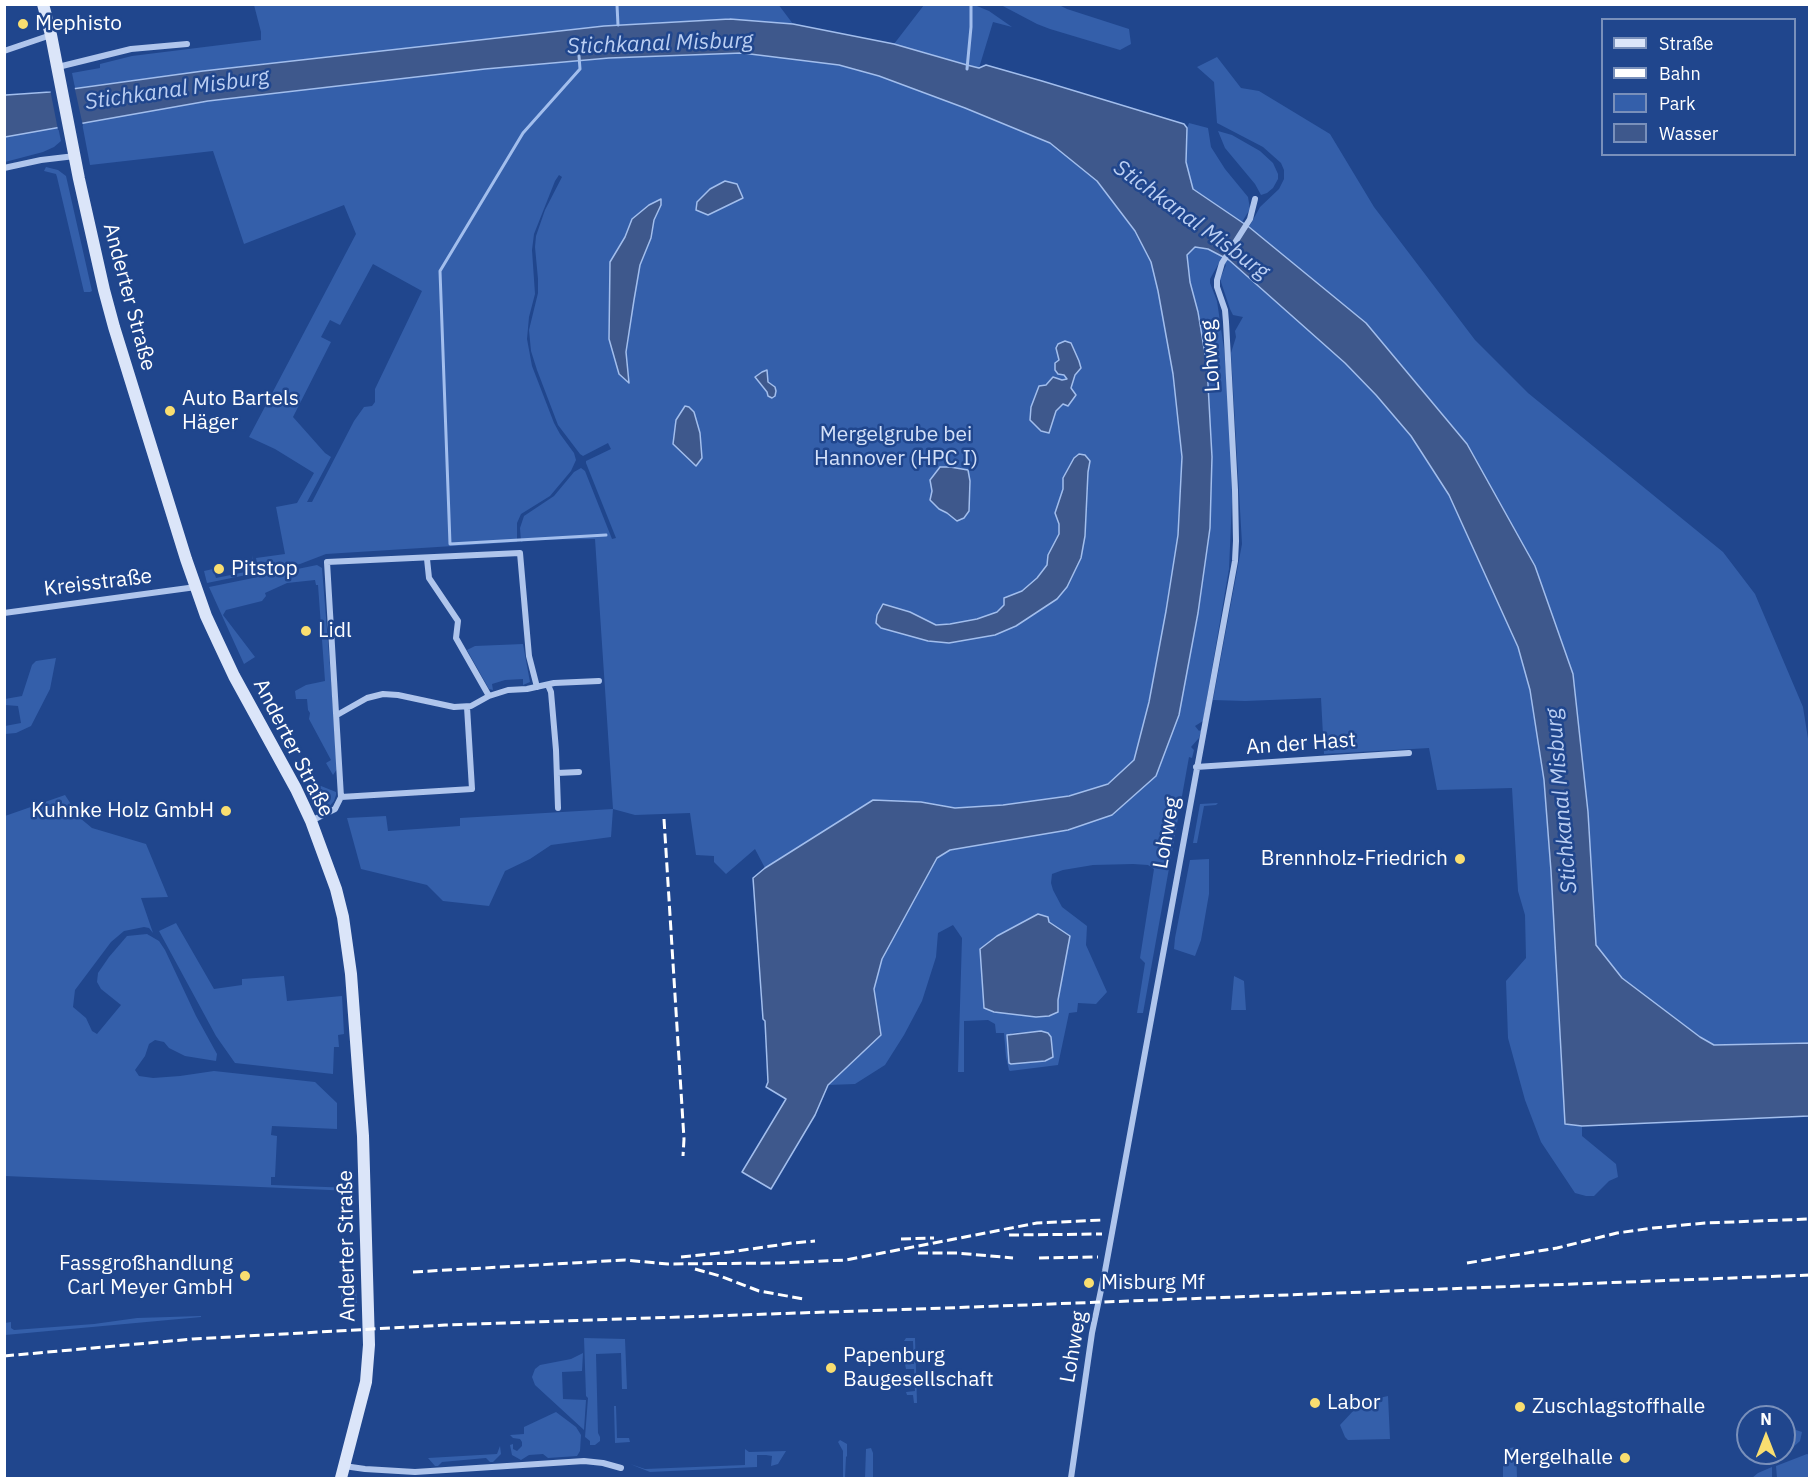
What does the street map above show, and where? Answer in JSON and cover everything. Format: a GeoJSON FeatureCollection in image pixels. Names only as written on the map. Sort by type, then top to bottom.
{"type":"FeatureCollection","features":[{"type":"Feature","properties":{"kind":"main road","name":"Anderter Straße"},"geometry":{"type":"LineString","coordinates":[[43,4],[71,129],[90,230],[114,327],[196,587],[214,635],[234,676],[311,821],[336,889],[344,925],[351,974],[365,1160],[369,1345],[366,1382],[343,1472]]}},
{"type":"Feature","properties":{"kind":"street"},"geometry":{"type":"LineString","coordinates":[[4,51],[51,35]]}},
{"type":"Feature","properties":{"kind":"street"},"geometry":{"type":"LineString","coordinates":[[58,67],[130,49],[186,44]]}},
{"type":"Feature","properties":{"kind":"street"},"geometry":{"type":"LineString","coordinates":[[4,168],[40,160],[75,156]]}},
{"type":"Feature","properties":{"kind":"street","name":"Lohweg"},"geometry":{"type":"LineString","coordinates":[[1071,1479],[1092,1333],[1228,604],[1236,541],[1235,479],[1225,310],[1217,287],[1222,264],[1250,219],[1255,199]]}},
{"type":"Feature","properties":{"kind":"street"},"geometry":{"type":"LineString","coordinates":[[311,821],[335,808],[341,797],[327,562],[520,553],[529,656],[537,687]]}},
{"type":"Feature","properties":{"kind":"street"},"geometry":{"type":"LineString","coordinates":[[427,559],[429,578],[458,621],[456,638],[489,696]]}},
{"type":"Feature","properties":{"kind":"street","name":"Kreisstraße"},"geometry":{"type":"LineString","coordinates":[[4,613],[196,587]]}},
{"type":"Feature","properties":{"kind":"street"},"geometry":{"type":"LineString","coordinates":[[337,715],[367,698],[383,693],[454,707],[467,707],[507,690],[599,681]]}},
{"type":"Feature","properties":{"kind":"street"},"geometry":{"type":"LineString","coordinates":[[548,685],[551,692],[558,808]]}},
{"type":"Feature","properties":{"kind":"street"},"geometry":{"type":"LineString","coordinates":[[341,797],[472,789],[467,707]]}},
{"type":"Feature","properties":{"kind":"street","name":"An der Hast"},"geometry":{"type":"LineString","coordinates":[[1196,767],[1409,753]]}},
{"type":"Feature","properties":{"kind":"street"},"geometry":{"type":"LineString","coordinates":[[557,773],[579,772]]}},
{"type":"Feature","properties":{"kind":"street","name":"Anderter Straße"},"geometry":{"type":"LineString","coordinates":[[343,1472],[365,1469],[414,1472],[584,1461],[621,1468]]}},
{"type":"Feature","properties":{"kind":"green space"},"geometry":{"type":"Polygon","coordinates":[[[778,4],[793,24],[730,19],[604,26],[203,71],[75,88],[72,73],[100,68],[100,64],[132,56],[261,40],[254,5],[778,4]]]}},
{"type":"Feature","properties":{"kind":"green space"},"geometry":{"type":"Polygon","coordinates":[[[972,4],[989,11],[1012,27],[993,22],[979,68],[894,44],[924,5],[972,4]]]}},
{"type":"Feature","properties":{"kind":"green space"},"geometry":{"type":"Polygon","coordinates":[[[1001,5],[1059,5],[1129,29],[1131,44],[1120,50],[1050,29],[1001,5]]]}},
{"type":"Feature","properties":{"kind":"green space","name":"Mergelgrube bei Hannover (HPC I)"},"geometry":{"type":"Polygon","coordinates":[[[731,52],[796,58],[839,65],[879,76],[1050,143],[1097,181],[1135,231],[1151,262],[1173,374],[1182,457],[1178,535],[1166,611],[1149,702],[1134,760],[1108,784],[1069,796],[1003,805],[955,808],[921,802],[816,837],[765,868],[755,849],[726,874],[714,862],[714,856],[696,855],[690,813],[635,815],[613,809],[595,539],[521,542],[520,528],[524,516],[554,496],[574,472],[581,468],[585,471],[612,539],[616,538],[586,463],[611,449],[608,443],[583,456],[580,454],[558,425],[531,351],[529,330],[538,293],[536,236],[545,210],[562,177],[559,175],[555,181],[534,234],[532,250],[535,294],[529,317],[527,339],[532,366],[554,423],[574,453],[576,460],[571,471],[550,496],[521,514],[517,523],[517,542],[326,554],[300,564],[207,583],[204,571],[213,569],[216,578],[255,570],[252,555],[256,569],[258,568],[256,558],[285,554],[276,507],[297,503],[314,473],[275,449],[249,437],[356,234],[344,205],[244,244],[213,151],[90,165],[82,123],[208,101],[485,69],[609,58],[731,52]],[[373,264],[340,325],[330,320],[321,337],[331,342],[293,417],[331,457],[307,502],[312,502],[354,421],[364,407],[372,406],[375,402],[375,389],[422,291],[373,264]]]}},
{"type":"Feature","properties":{"kind":"green space"},"geometry":{"type":"Polygon","coordinates":[[[1217,57],[1241,88],[1259,91],[1330,134],[1374,207],[1475,340],[1528,393],[1723,552],[1755,594],[1803,707],[1809,745],[1809,1042],[1714,1045],[1622,978],[1596,945],[1588,812],[1573,674],[1535,566],[1467,444],[1366,323],[1249,227],[1260,207],[1279,189],[1284,179],[1284,170],[1281,163],[1263,147],[1217,123],[1214,82],[1197,67],[1217,57]]]}},
{"type":"Feature","properties":{"kind":"green space"},"geometry":{"type":"Polygon","coordinates":[[[1189,123],[1208,128],[1211,147],[1225,169],[1248,197],[1250,209],[1242,222],[1193,189],[1186,162],[1189,123]]]}},
{"type":"Feature","properties":{"kind":"green space"},"geometry":{"type":"Polygon","coordinates":[[[58,127],[61,141],[54,147],[5,162],[5,137],[58,127]]]}},
{"type":"Feature","properties":{"kind":"green space"},"geometry":{"type":"Polygon","coordinates":[[[1218,131],[1232,135],[1260,151],[1273,163],[1278,179],[1273,188],[1261,195],[1255,184],[1225,148],[1218,131]]]}},
{"type":"Feature","properties":{"kind":"green space"},"geometry":{"type":"Polygon","coordinates":[[[46,167],[58,170],[66,176],[92,291],[90,292],[84,292],[56,174],[44,171],[46,167]]]}},
{"type":"Feature","properties":{"kind":"green space"},"geometry":{"type":"Polygon","coordinates":[[[1195,247],[1208,249],[1229,260],[1345,363],[1411,436],[1449,495],[1518,647],[1530,690],[1544,780],[1565,1124],[1582,1126],[1582,1136],[1616,1164],[1618,1177],[1609,1181],[1594,1196],[1575,1193],[1541,1142],[1525,1100],[1508,1038],[1506,981],[1526,958],[1525,915],[1518,891],[1512,788],[1437,790],[1429,748],[1324,754],[1321,698],[1213,700],[1242,544],[1231,353],[1236,337],[1235,331],[1243,317],[1233,315],[1230,309],[1220,279],[1226,265],[1220,261],[1210,283],[1217,301],[1224,349],[1231,439],[1232,501],[1229,569],[1203,721],[1195,726],[1199,731],[1202,729],[1199,738],[1191,747],[1194,750],[1192,758],[1189,757],[1143,1013],[1137,1013],[1145,963],[1140,958],[1154,869],[1148,865],[1133,864],[1093,865],[1063,870],[1052,874],[1053,890],[1062,907],[1087,926],[1086,945],[1107,992],[1096,1004],[1078,1003],[1077,1012],[1069,1013],[1058,1065],[1010,1071],[1004,1033],[996,1033],[995,1024],[988,1020],[964,1021],[964,1072],[958,1072],[962,938],[953,925],[938,933],[936,957],[922,1001],[885,1065],[855,1084],[828,1085],[881,1035],[874,989],[882,959],[937,858],[950,850],[1068,830],[1156,776],[1179,715],[1198,613],[1210,528],[1212,457],[1207,366],[1198,312],[1190,282],[1187,255],[1195,247]],[[1038,914],[997,936],[994,1012],[1036,1017],[1049,1016],[1058,1012],[1048,917],[1038,914]],[[1041,1031],[1012,1033],[1007,1040],[1009,1063],[1045,1061],[1053,1057],[1051,1037],[1041,1031]]]}},
{"type":"Feature","properties":{"kind":"green space"},"geometry":{"type":"Polygon","coordinates":[[[317,565],[322,568],[331,679],[337,769],[333,775],[326,763],[331,760],[309,719],[307,699],[296,699],[295,691],[306,685],[325,681],[318,585],[315,580],[287,583],[265,593],[266,596],[262,601],[226,610],[223,615],[255,657],[244,664],[209,587],[317,565]]]}},
{"type":"Feature","properties":{"kind":"green space"},"geometry":{"type":"Polygon","coordinates":[[[523,644],[530,682],[523,685],[523,679],[505,680],[492,684],[493,690],[489,689],[467,650],[475,646],[523,644]]]}},
{"type":"Feature","properties":{"kind":"green space"},"geometry":{"type":"Polygon","coordinates":[[[56,658],[50,689],[31,726],[16,733],[5,734],[5,726],[21,723],[18,706],[5,705],[5,699],[22,696],[32,665],[36,661],[56,658]]]}},
{"type":"Feature","properties":{"kind":"green space"},"geometry":{"type":"Polygon","coordinates":[[[321,786],[336,792],[336,795],[328,808],[319,810],[308,790],[321,786]]]}},
{"type":"Feature","properties":{"kind":"green space"},"geometry":{"type":"Polygon","coordinates":[[[65,795],[80,818],[92,828],[146,844],[168,897],[141,898],[153,933],[149,928],[144,927],[124,931],[111,942],[75,990],[73,1007],[86,1018],[92,1031],[97,1034],[121,1005],[101,989],[97,982],[98,973],[127,936],[147,934],[159,941],[217,1054],[216,1061],[185,1056],[169,1048],[164,1042],[155,1040],[149,1044],[145,1056],[135,1070],[139,1076],[153,1078],[214,1071],[315,1082],[337,1103],[337,1129],[272,1126],[271,1135],[277,1136],[275,1177],[271,1177],[271,1185],[353,1188],[353,1191],[5,1176],[5,816],[65,795]]]}},
{"type":"Feature","properties":{"kind":"green space"},"geometry":{"type":"Polygon","coordinates":[[[1218,803],[1204,806],[1197,843],[1193,843],[1200,804],[1218,803]]]}},
{"type":"Feature","properties":{"kind":"green space"},"geometry":{"type":"Polygon","coordinates":[[[613,809],[611,837],[551,845],[530,859],[505,871],[489,906],[443,901],[427,885],[361,869],[347,818],[386,816],[388,831],[460,826],[460,818],[613,809]]]}},
{"type":"Feature","properties":{"kind":"green space"},"geometry":{"type":"Polygon","coordinates":[[[1209,859],[1209,894],[1201,940],[1195,956],[1174,949],[1175,938],[1190,860],[1209,859]]]}},
{"type":"Feature","properties":{"kind":"green space"},"geometry":{"type":"Polygon","coordinates":[[[176,923],[214,989],[242,985],[242,979],[284,976],[287,1001],[342,996],[344,1034],[338,1035],[339,1047],[334,1047],[333,1074],[235,1063],[216,1036],[159,931],[176,923]]]}},
{"type":"Feature","properties":{"kind":"green space"},"geometry":{"type":"Polygon","coordinates":[[[1234,976],[1244,981],[1246,1010],[1231,1010],[1234,976]]]}},
{"type":"Feature","properties":{"kind":"green space"},"geometry":{"type":"Polygon","coordinates":[[[341,1287],[356,1287],[357,1303],[341,1305],[341,1287]]]}},
{"type":"Feature","properties":{"kind":"green space"},"geometry":{"type":"Polygon","coordinates":[[[201,1316],[5,1335],[5,1323],[11,1322],[11,1328],[14,1330],[137,1318],[201,1316]]]}},
{"type":"Feature","properties":{"kind":"green space"},"geometry":{"type":"Polygon","coordinates":[[[584,1338],[625,1339],[627,1389],[622,1389],[621,1353],[596,1354],[600,1441],[595,1445],[590,1445],[590,1441],[585,1437],[588,1398],[586,1396],[584,1338]]]}},
{"type":"Feature","properties":{"kind":"green space"},"geometry":{"type":"Polygon","coordinates":[[[906,1338],[915,1338],[917,1403],[914,1403],[913,1395],[907,1395],[906,1392],[915,1391],[914,1369],[906,1369],[905,1364],[914,1364],[913,1341],[904,1341],[906,1338]]]}},
{"type":"Feature","properties":{"kind":"green space"},"geometry":{"type":"Polygon","coordinates":[[[583,1353],[582,1371],[562,1372],[563,1399],[586,1400],[584,1430],[535,1385],[532,1377],[535,1369],[540,1365],[571,1359],[583,1353]]]}},
{"type":"Feature","properties":{"kind":"green space"},"geometry":{"type":"Polygon","coordinates":[[[1388,1396],[1390,1439],[1348,1440],[1340,1425],[1354,1410],[1370,1400],[1388,1396]]]}},
{"type":"Feature","properties":{"kind":"green space"},"geometry":{"type":"Polygon","coordinates":[[[614,1406],[616,1406],[617,1438],[629,1438],[630,1442],[615,1443],[614,1406]]]}},
{"type":"Feature","properties":{"kind":"green space"},"geometry":{"type":"Polygon","coordinates":[[[556,1412],[576,1427],[581,1435],[580,1451],[577,1456],[548,1458],[543,1454],[529,1455],[521,1460],[512,1455],[510,1445],[513,1444],[513,1449],[517,1451],[522,1446],[522,1442],[510,1435],[524,1434],[524,1427],[556,1412]]]}},
{"type":"Feature","properties":{"kind":"green space"},"geometry":{"type":"Polygon","coordinates":[[[1796,1430],[1802,1432],[1800,1441],[1796,1445],[1796,1430]]]}},
{"type":"Feature","properties":{"kind":"green space"},"geometry":{"type":"Polygon","coordinates":[[[840,1440],[847,1444],[845,1478],[843,1478],[843,1451],[838,1442],[840,1440]]]}},
{"type":"Feature","properties":{"kind":"green space"},"geometry":{"type":"Polygon","coordinates":[[[500,1446],[501,1454],[493,1462],[486,1458],[442,1462],[435,1466],[428,1458],[497,1454],[500,1446]]]}},
{"type":"Feature","properties":{"kind":"green space"},"geometry":{"type":"Polygon","coordinates":[[[1516,1447],[1517,1478],[1503,1478],[1503,1449],[1516,1447]]]}},
{"type":"Feature","properties":{"kind":"green space"},"geometry":{"type":"Polygon","coordinates":[[[871,1448],[873,1478],[865,1478],[866,1449],[871,1448]]]}},
{"type":"Feature","properties":{"kind":"green space"},"geometry":{"type":"Polygon","coordinates":[[[745,1449],[749,1452],[786,1451],[778,1464],[771,1466],[772,1456],[766,1455],[757,1455],[757,1467],[650,1472],[630,1464],[645,1469],[745,1465],[745,1449]]]}},
{"type":"Feature","properties":{"kind":"green space"},"geometry":{"type":"Polygon","coordinates":[[[1809,1455],[1809,1478],[1777,1478],[1776,1466],[1796,1465],[1796,1458],[1809,1455]]]}},
{"type":"Feature","properties":{"kind":"green space"},"geometry":{"type":"Polygon","coordinates":[[[1772,1467],[1772,1478],[1752,1478],[1758,1473],[1772,1467]]]}},
{"type":"Feature","properties":{"kind":"water","name":"Stichkanal Misburg"},"geometry":{"type":"Polygon","coordinates":[[[730,19],[793,24],[894,44],[979,68],[986,65],[1184,124],[1187,128],[1186,162],[1193,189],[1249,227],[1366,323],[1467,444],[1535,566],[1573,674],[1588,812],[1596,945],[1622,978],[1714,1045],[1809,1043],[1809,1116],[1582,1126],[1565,1124],[1544,780],[1530,690],[1518,647],[1449,495],[1411,436],[1345,363],[1229,260],[1208,249],[1195,247],[1187,255],[1190,282],[1198,312],[1207,366],[1212,457],[1210,528],[1198,613],[1179,715],[1156,776],[1112,815],[1068,830],[950,850],[937,858],[882,959],[874,989],[881,1035],[828,1085],[815,1115],[771,1189],[742,1172],[786,1099],[766,1087],[768,1082],[765,1021],[763,1019],[753,878],[765,868],[873,800],[921,802],[955,808],[1003,805],[1069,796],[1108,784],[1134,760],[1149,702],[1166,611],[1178,535],[1182,457],[1173,374],[1158,291],[1151,262],[1135,231],[1097,181],[1050,143],[879,76],[839,65],[742,53],[609,58],[485,69],[208,101],[5,137],[4,95],[50,92],[203,71],[604,26],[730,19]]]}},
{"type":"Feature","properties":{"kind":"water"},"geometry":{"type":"Polygon","coordinates":[[[725,181],[737,184],[743,198],[708,215],[696,210],[697,202],[710,189],[725,181]]]}},
{"type":"Feature","properties":{"kind":"water"},"geometry":{"type":"Polygon","coordinates":[[[661,199],[651,238],[640,265],[626,352],[629,383],[619,374],[609,339],[610,262],[625,237],[632,219],[649,205],[661,199]]]}},
{"type":"Feature","properties":{"kind":"water"},"geometry":{"type":"Polygon","coordinates":[[[1065,341],[1071,343],[1081,368],[1075,375],[1071,388],[1076,395],[1068,406],[1063,404],[1056,411],[1049,433],[1041,431],[1030,420],[1031,407],[1039,386],[1046,385],[1053,377],[1067,379],[1055,370],[1055,363],[1059,360],[1056,348],[1058,344],[1065,341]]]}},
{"type":"Feature","properties":{"kind":"water"},"geometry":{"type":"Polygon","coordinates":[[[767,370],[768,382],[775,387],[776,391],[772,398],[768,396],[755,377],[767,370]]]}},
{"type":"Feature","properties":{"kind":"water"},"geometry":{"type":"Polygon","coordinates":[[[685,406],[694,412],[700,433],[702,458],[696,466],[673,444],[676,420],[685,406]]]}},
{"type":"Feature","properties":{"kind":"water"},"geometry":{"type":"Polygon","coordinates":[[[1079,454],[1085,455],[1090,461],[1085,536],[1081,558],[1067,587],[1057,599],[1016,626],[995,635],[949,643],[928,641],[881,628],[876,623],[877,615],[883,604],[910,612],[936,625],[977,619],[997,612],[1004,605],[1004,598],[1022,591],[1037,578],[1047,565],[1048,555],[1059,534],[1059,524],[1055,513],[1063,489],[1063,478],[1074,458],[1079,454]]]}},
{"type":"Feature","properties":{"kind":"water"},"geometry":{"type":"Polygon","coordinates":[[[940,467],[968,470],[969,511],[964,518],[957,521],[930,500],[932,491],[930,480],[940,467]]]}},
{"type":"Feature","properties":{"kind":"water"},"geometry":{"type":"Polygon","coordinates":[[[1038,914],[1048,917],[1049,922],[1070,936],[1058,1000],[1058,1012],[1049,1016],[1036,1017],[994,1012],[984,1008],[980,949],[997,936],[1038,914]]]}},
{"type":"Feature","properties":{"kind":"water"},"geometry":{"type":"Polygon","coordinates":[[[1041,1031],[1048,1033],[1051,1037],[1053,1057],[1045,1061],[1009,1063],[1007,1035],[1041,1031]]]}},
{"type":"Feature","properties":{"kind":"pier"},"geometry":{"type":"Polygon","coordinates":[[[74,85],[83,126],[58,130],[50,89],[74,85]]]}},
{"type":"Feature","properties":{"kind":"waterway"},"geometry":{"type":"LineString","coordinates":[[967,69],[971,4]]}},
{"type":"Feature","properties":{"kind":"waterway","name":"Stichkanal Misburg"},"geometry":{"type":"LineString","coordinates":[[617,5],[618,25]]}},
{"type":"Feature","properties":{"kind":"waterway","name":"Stichkanal Misburg"},"geometry":{"type":"LineString","coordinates":[[579,56],[580,69],[523,133],[440,271],[450,544],[606,535]]}},
{"type":"Feature","properties":{"kind":"railway"},"geometry":{"type":"LineString","coordinates":[[664,819],[684,1139],[683,1156]]}},
{"type":"Feature","properties":{"kind":"railway"},"geometry":{"type":"LineString","coordinates":[[1467,1263],[1557,1248],[1617,1233],[1653,1228],[1705,1223],[1810,1219]]}},
{"type":"Feature","properties":{"kind":"railway"},"geometry":{"type":"LineString","coordinates":[[413,1272],[625,1260],[668,1264],[846,1260],[1037,1223],[1103,1220]]}},
{"type":"Feature","properties":{"kind":"railway"},"geometry":{"type":"LineString","coordinates":[[1009,1235],[1102,1234]]}},
{"type":"Feature","properties":{"kind":"railway"},"geometry":{"type":"LineString","coordinates":[[901,1239],[934,1238]]}},
{"type":"Feature","properties":{"kind":"railway"},"geometry":{"type":"LineString","coordinates":[[681,1257],[815,1241]]}},
{"type":"Feature","properties":{"kind":"railway"},"geometry":{"type":"LineString","coordinates":[[918,1253],[957,1253],[1013,1258]]}},
{"type":"Feature","properties":{"kind":"railway"},"geometry":{"type":"LineString","coordinates":[[1039,1258],[1098,1257]]}},
{"type":"Feature","properties":{"kind":"railway"},"geometry":{"type":"LineString","coordinates":[[695,1269],[759,1291],[804,1299]]}},
{"type":"Feature","properties":{"kind":"railway"},"geometry":{"type":"LineString","coordinates":[[4,1356],[193,1339],[445,1325],[1810,1275]]}},
{"type":"Feature","properties":{"kind":"place","name":"Mephisto"},"geometry":{"type":"Point","coordinates":[23,24]}},
{"type":"Feature","properties":{"kind":"place","name":"Auto Bartels Häger"},"geometry":{"type":"Point","coordinates":[170,411]}},
{"type":"Feature","properties":{"kind":"place","name":"Pitstop"},"geometry":{"type":"Point","coordinates":[219,569]}},
{"type":"Feature","properties":{"kind":"place","name":"Lidl"},"geometry":{"type":"Point","coordinates":[306,631]}},
{"type":"Feature","properties":{"kind":"place","name":"Kuhnke Holz GmbH"},"geometry":{"type":"Point","coordinates":[226,811]}},
{"type":"Feature","properties":{"kind":"place","name":"Brennholz-Friedrich"},"geometry":{"type":"Point","coordinates":[1460,859]}},
{"type":"Feature","properties":{"kind":"place","name":"Fassgroßhandlung Carl Meyer GmbH"},"geometry":{"type":"Point","coordinates":[245,1276]}},
{"type":"Feature","properties":{"kind":"place","name":"Misburg Mf"},"geometry":{"type":"Point","coordinates":[1089,1283]}},
{"type":"Feature","properties":{"kind":"place","name":"Papenburg Baugesellschaft"},"geometry":{"type":"Point","coordinates":[831,1368]}},
{"type":"Feature","properties":{"kind":"place","name":"Labor"},"geometry":{"type":"Point","coordinates":[1315,1403]}},
{"type":"Feature","properties":{"kind":"place","name":"Zuschlagstoffhalle"},"geometry":{"type":"Point","coordinates":[1520,1407]}},
{"type":"Feature","properties":{"kind":"place","name":"Mergelhalle"},"geometry":{"type":"Point","coordinates":[1625,1458]}}]}
